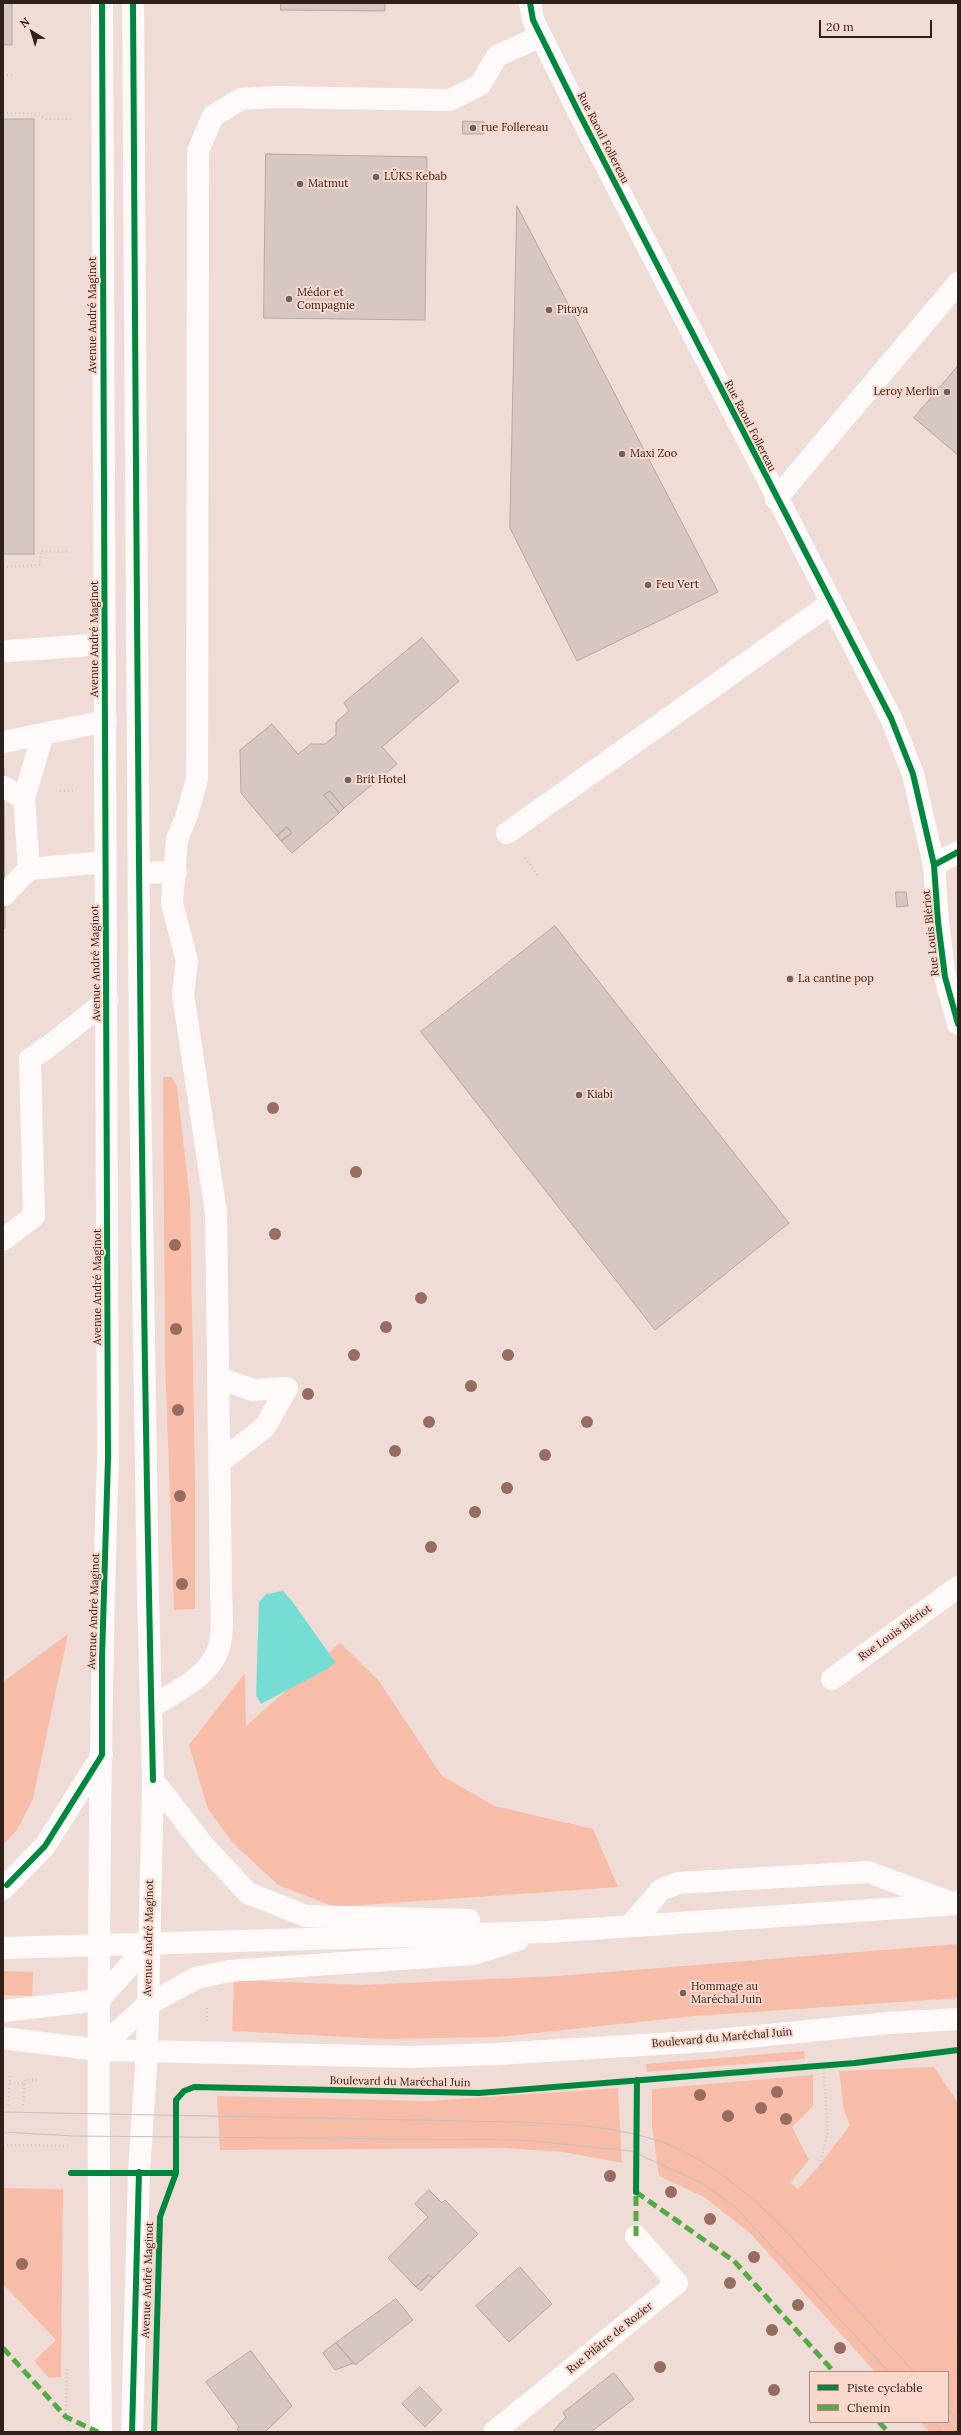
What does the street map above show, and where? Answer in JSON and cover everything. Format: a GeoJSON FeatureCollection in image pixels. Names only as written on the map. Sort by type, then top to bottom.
{"type":"FeatureCollection","features":[{"type":"Feature","properties":{"kind":"main road","name":"Avenue André Maginot"},"geometry":{"type":"LineString","coordinates":[[101,2432],[98,2050],[102,1658],[108,1458],[102,3]]}},
{"type":"Feature","properties":{"kind":"main road","name":"Avenue André Maginot"},"geometry":{"type":"LineString","coordinates":[[132,2432],[139,2172],[147,2051],[148,1945],[153,1780],[141,1110],[133,3]]}},
{"type":"Feature","properties":{"kind":"main road","name":"Rue Raoul Follereau"},"geometry":{"type":"LineString","coordinates":[[530,3],[533,20],[540,36],[776,499],[890,718],[913,774],[934,865]]}},
{"type":"Feature","properties":{"kind":"main road"},"geometry":{"type":"LineString","coordinates":[[151,1707],[186,1685],[213,1663],[219,1646],[221,1588],[216,1213],[183,994],[187,961],[172,903],[176,872],[177,838],[187,815],[198,779],[198,151],[213,116],[241,99],[277,97],[450,100],[480,85],[497,56],[540,36]]}},
{"type":"Feature","properties":{"kind":"main road"},"geometry":{"type":"LineString","coordinates":[[776,499],[958,283]]}},
{"type":"Feature","properties":{"kind":"main road"},"geometry":{"type":"LineString","coordinates":[[507,833],[831,603]]}},
{"type":"Feature","properties":{"kind":"main road"},"geometry":{"type":"LineString","coordinates":[[8,651],[105,644]]}},
{"type":"Feature","properties":{"kind":"main road"},"geometry":{"type":"LineString","coordinates":[[3,742],[106,721]]}},
{"type":"Feature","properties":{"kind":"main road"},"geometry":{"type":"LineString","coordinates":[[29,869],[24,798],[42,734]]}},
{"type":"Feature","properties":{"kind":"main road"},"geometry":{"type":"LineString","coordinates":[[3,787],[24,798]]}},
{"type":"Feature","properties":{"kind":"main road"},"geometry":{"type":"LineString","coordinates":[[934,865],[958,852]]}},
{"type":"Feature","properties":{"kind":"main road"},"geometry":{"type":"LineString","coordinates":[[4,895],[29,869],[105,862]]}},
{"type":"Feature","properties":{"kind":"main road","name":"Rue Louis Blériot"},"geometry":{"type":"LineString","coordinates":[[934,865],[938,922],[946,977],[958,1024]]}},
{"type":"Feature","properties":{"kind":"main road"},"geometry":{"type":"LineString","coordinates":[[140,873],[176,872]]}},
{"type":"Feature","properties":{"kind":"main road"},"geometry":{"type":"LineString","coordinates":[[3,1240],[34,1216],[30,1059],[48,1047],[106,1000]]}},
{"type":"Feature","properties":{"kind":"main road"},"geometry":{"type":"LineString","coordinates":[[218,1378],[253,1390],[287,1388],[265,1427],[220,1462]]}},
{"type":"Feature","properties":{"kind":"main road","name":"Rue Louis Blériot"},"geometry":{"type":"LineString","coordinates":[[832,1679],[958,1587]]}},
{"type":"Feature","properties":{"kind":"main road"},"geometry":{"type":"LineString","coordinates":[[3,1890],[45,1846],[102,1755]]}},
{"type":"Feature","properties":{"kind":"main road"},"geometry":{"type":"LineString","coordinates":[[153,1780],[204,1846],[248,1893],[299,1914],[306,1916],[481,1920],[546,1932]]}},
{"type":"Feature","properties":{"kind":"main road"},"geometry":{"type":"LineString","coordinates":[[630,1926],[661,1890],[678,1883],[868,1872],[957,1903]]}},
{"type":"Feature","properties":{"kind":"main road"},"geometry":{"type":"LineString","coordinates":[[3,1948],[100,1944],[148,1945],[237,1940],[546,1932],[957,1903]]}},
{"type":"Feature","properties":{"kind":"main road"},"geometry":{"type":"LineString","coordinates":[[98,2050],[147,2005],[196,1978],[229,1971],[473,1954],[546,1932]]}},
{"type":"Feature","properties":{"kind":"main road"},"geometry":{"type":"LineString","coordinates":[[3,2012],[99,2000],[148,1945]]}},
{"type":"Feature","properties":{"kind":"main road","name":"Boulevard du Maréchal Juin"},"geometry":{"type":"LineString","coordinates":[[3,2038],[98,2050],[410,2057],[496,2054],[707,2041],[889,2023],[958,2019]]}},
{"type":"Feature","properties":{"kind":"main road","name":"Rue Pilâtre de Rozier"},"geometry":{"type":"LineString","coordinates":[[494,2432],[677,2283],[636,2236]]}},
{"type":"Feature","properties":{"kind":"path"},"geometry":{"type":"LineString","coordinates":[[3,75],[15,75]]}},
{"type":"Feature","properties":{"kind":"path"},"geometry":{"type":"LineString","coordinates":[[3,113],[36,114],[47,119],[74,119]]}},
{"type":"Feature","properties":{"kind":"path"},"geometry":{"type":"LineString","coordinates":[[3,567],[40,565],[41,551],[70,552]]}},
{"type":"Feature","properties":{"kind":"path"},"geometry":{"type":"LineString","coordinates":[[823,2065],[828,2132],[818,2174],[849,2233],[942,2334],[958,2342]]}},
{"type":"Feature","properties":{"kind":"path"},"geometry":{"type":"LineString","coordinates":[[8,2105],[10,2075]]}},
{"type":"Feature","properties":{"kind":"path"},"geometry":{"type":"LineString","coordinates":[[9,2083],[25,2082],[25,2080],[37,2080]]}},
{"type":"Feature","properties":{"kind":"path"},"geometry":{"type":"LineString","coordinates":[[23,2105],[25,2082]]}},
{"type":"Feature","properties":{"kind":"path"},"geometry":{"type":"LineString","coordinates":[[3,2145],[72,2146]]}},
{"type":"Feature","properties":{"kind":"shaded area"},"geometry":{"type":"Polygon","coordinates":[[[163,1077],[172,1077],[177,1087],[190,1200],[195,1477],[195,1609],[174,1610],[165,1360],[163,1077]]]}},
{"type":"Feature","properties":{"kind":"shaded area"},"geometry":{"type":"Polygon","coordinates":[[[68,1634],[33,1799],[17,1830],[3,1845],[3,1682],[68,1634]]]}},
{"type":"Feature","properties":{"kind":"shaded area"},"geometry":{"type":"Polygon","coordinates":[[[340,1643],[379,1681],[442,1776],[495,1806],[593,1829],[618,1887],[335,1907],[278,1885],[233,1843],[208,1809],[189,1745],[245,1673],[246,1726],[340,1643]]]}},
{"type":"Feature","properties":{"kind":"shaded area"},"geometry":{"type":"Polygon","coordinates":[[[958,1944],[958,1998],[695,2016],[498,2037],[385,2039],[232,2031],[234,1980],[361,1985],[558,1976],[958,1944]]]}},
{"type":"Feature","properties":{"kind":"shaded area"},"geometry":{"type":"Polygon","coordinates":[[[3,1971],[33,1972],[32,1996],[3,1995],[3,1971]]]}},
{"type":"Feature","properties":{"kind":"shaded area"},"geometry":{"type":"Polygon","coordinates":[[[804,2051],[805,2059],[647,2072],[646,2064],[804,2051]]]}},
{"type":"Feature","properties":{"kind":"shaded area"},"geometry":{"type":"Polygon","coordinates":[[[934,2067],[958,2103],[958,2432],[929,2432],[921,2423],[949,2423],[949,2371],[874,2371],[750,2233],[704,2197],[659,2176],[652,2127],[652,2089],[813,2075],[813,2106],[792,2127],[809,2160],[790,2183],[798,2189],[819,2166],[850,2125],[844,2110],[839,2071],[934,2067]]]}},
{"type":"Feature","properties":{"kind":"shaded area"},"geometry":{"type":"Polygon","coordinates":[[[618,2088],[622,2163],[563,2152],[503,2148],[220,2150],[217,2096],[429,2101],[618,2088]]]}},
{"type":"Feature","properties":{"kind":"shaded area"},"geometry":{"type":"Polygon","coordinates":[[[3,2188],[63,2189],[61,2377],[49,2378],[34,2361],[56,2340],[3,2284],[3,2188]]]}},
{"type":"Feature","properties":{"kind":"water"},"geometry":{"type":"Polygon","coordinates":[[[283,1591],[292,1601],[335,1662],[329,1668],[261,1704],[256,1695],[259,1602],[266,1594],[283,1591]]]}},
{"type":"Feature","properties":{"kind":"building"},"geometry":{"type":"Polygon","coordinates":[[[3,3],[12,3],[12,45],[3,45],[3,3]]]}},
{"type":"Feature","properties":{"kind":"building"},"geometry":{"type":"Polygon","coordinates":[[[281,3],[385,3],[385,11],[281,10],[281,3]]]}},
{"type":"Feature","properties":{"kind":"building"},"geometry":{"type":"Polygon","coordinates":[[[3,119],[34,119],[34,554],[3,554],[3,119]]]}},
{"type":"Feature","properties":{"kind":"building","name":"rue Follereau"},"geometry":{"type":"Polygon","coordinates":[[[463,121],[484,122],[484,134],[463,134],[463,121]]]}},
{"type":"Feature","properties":{"kind":"building"},"geometry":{"type":"Polygon","coordinates":[[[266,154],[427,157],[425,320],[264,318],[266,154]]]}},
{"type":"Feature","properties":{"kind":"building"},"geometry":{"type":"Polygon","coordinates":[[[517,206],[718,592],[577,661],[510,528],[517,206]]]}},
{"type":"Feature","properties":{"kind":"building","name":"Leroy Merlin"},"geometry":{"type":"Polygon","coordinates":[[[958,366],[958,455],[914,418],[958,366]]]}},
{"type":"Feature","properties":{"kind":"building"},"geometry":{"type":"Polygon","coordinates":[[[422,638],[459,681],[382,747],[397,764],[344,808],[330,791],[324,795],[339,813],[292,853],[281,841],[292,833],[287,827],[277,836],[241,793],[240,750],[272,724],[298,754],[311,744],[325,744],[336,735],[336,722],[349,711],[344,703],[422,638]]]}},
{"type":"Feature","properties":{"kind":"building"},"geometry":{"type":"Polygon","coordinates":[[[3,768],[5,928],[3,929],[3,768]]]}},
{"type":"Feature","properties":{"kind":"building"},"geometry":{"type":"Polygon","coordinates":[[[330,791],[344,808],[339,813],[324,795],[330,791]]]}},
{"type":"Feature","properties":{"kind":"building"},"geometry":{"type":"Polygon","coordinates":[[[287,827],[292,833],[281,841],[277,836],[287,827]]]}},
{"type":"Feature","properties":{"kind":"building"},"geometry":{"type":"Polygon","coordinates":[[[896,892],[906,892],[908,906],[897,907],[896,892]]]}},
{"type":"Feature","properties":{"kind":"building","name":"Kiabi"},"geometry":{"type":"Polygon","coordinates":[[[555,926],[789,1223],[655,1330],[421,1032],[555,926]]]}},
{"type":"Feature","properties":{"kind":"building"},"geometry":{"type":"Polygon","coordinates":[[[429,2190],[442,2203],[445,2200],[478,2234],[433,2278],[429,2275],[416,2287],[388,2258],[428,2217],[415,2204],[429,2190]]]}},
{"type":"Feature","properties":{"kind":"building"},"geometry":{"type":"Polygon","coordinates":[[[520,2267],[552,2304],[509,2342],[476,2306],[520,2267]]]}},
{"type":"Feature","properties":{"kind":"building"},"geometry":{"type":"Polygon","coordinates":[[[429,2275],[433,2278],[421,2291],[416,2287],[429,2275]]]}},
{"type":"Feature","properties":{"kind":"building"},"geometry":{"type":"Polygon","coordinates":[[[396,2299],[413,2320],[355,2365],[336,2343],[396,2299]]]}},
{"type":"Feature","properties":{"kind":"building"},"geometry":{"type":"Polygon","coordinates":[[[336,2343],[354,2363],[335,2370],[323,2353],[336,2343]]]}},
{"type":"Feature","properties":{"kind":"building"},"geometry":{"type":"Polygon","coordinates":[[[251,2351],[292,2406],[265,2432],[239,2432],[237,2429],[239,2427],[206,2382],[251,2351]]]}},
{"type":"Feature","properties":{"kind":"building"},"geometry":{"type":"Polygon","coordinates":[[[614,2373],[634,2399],[591,2432],[552,2432],[566,2417],[563,2413],[614,2373]]]}},
{"type":"Feature","properties":{"kind":"building"},"geometry":{"type":"Polygon","coordinates":[[[420,2387],[442,2410],[425,2427],[402,2404],[420,2387]]]}},
{"type":"Feature","properties":{"kind":"tram line"},"geometry":{"type":"LineString","coordinates":[[3,2112],[516,2122],[596,2127],[616,2130],[655,2140],[674,2147],[696,2158],[717,2171],[756,2202],[791,2237],[913,2371]]}},
{"type":"Feature","properties":{"kind":"tram line"},"geometry":{"type":"LineString","coordinates":[[3,2132],[73,2136],[521,2140],[631,2151],[700,2182],[734,2206],[888,2371]]}},
{"type":"Feature","properties":{"kind":"tram line"},"geometry":{"type":"LineString","coordinates":[[949,2411],[958,2421]]}},
{"type":"Feature","properties":{"kind":"tram line"},"geometry":{"type":"LineString","coordinates":[[935,2423],[943,2432]]}},
{"type":"Feature","properties":{"kind":"marked path"},"geometry":{"type":"LineString","coordinates":[[636,2192],[734,2261],[833,2371]]}},
{"type":"Feature","properties":{"kind":"marked path"},"geometry":{"type":"LineString","coordinates":[[636,2192],[636,2236]]}},
{"type":"Feature","properties":{"kind":"marked path"},"geometry":{"type":"LineString","coordinates":[[3,2348],[66,2417],[98,2432]]}},
{"type":"Feature","properties":{"kind":"marked path"},"geometry":{"type":"LineString","coordinates":[[880,2423],[888,2432]]}},
{"type":"Feature","properties":{"kind":"cycle path"},"geometry":{"type":"LineString","coordinates":[[7,1885],[45,1846],[102,1755],[102,1658],[108,1458],[102,3]]}},
{"type":"Feature","properties":{"kind":"cycle path"},"geometry":{"type":"LineString","coordinates":[[133,3],[137,669],[142,1114],[148,1558],[153,1780]]}},
{"type":"Feature","properties":{"kind":"cycle path"},"geometry":{"type":"LineString","coordinates":[[530,3],[533,20],[580,115],[891,718],[913,774],[934,865]]}},
{"type":"Feature","properties":{"kind":"cycle path"},"geometry":{"type":"LineString","coordinates":[[958,852],[934,865],[938,922],[945,977],[958,1024]]}},
{"type":"Feature","properties":{"kind":"cycle path"},"geometry":{"type":"LineString","coordinates":[[154,2432],[160,2217],[176,2173],[176,2100],[184,2091],[194,2087],[479,2093],[855,2063],[958,2050]]}},
{"type":"Feature","properties":{"kind":"cycle path"},"geometry":{"type":"LineString","coordinates":[[636,2192],[637,2080]]}},
{"type":"Feature","properties":{"kind":"cycle path"},"geometry":{"type":"LineString","coordinates":[[132,2432],[139,2172]]}},
{"type":"Feature","properties":{"kind":"cycle path"},"geometry":{"type":"LineString","coordinates":[[71,2173],[176,2173]]}},
{"type":"Feature","properties":{"kind":"place","name":"rue Follereau"},"geometry":{"type":"Point","coordinates":[473,128]}},
{"type":"Feature","properties":{"kind":"place","name":"LÜKS Kebab"},"geometry":{"type":"Point","coordinates":[376,177]}},
{"type":"Feature","properties":{"kind":"place","name":"Matmut"},"geometry":{"type":"Point","coordinates":[300,184]}},
{"type":"Feature","properties":{"kind":"place","name":"Médor et Compagnie"},"geometry":{"type":"Point","coordinates":[289,299]}},
{"type":"Feature","properties":{"kind":"place","name":"Pitaya"},"geometry":{"type":"Point","coordinates":[549,310]}},
{"type":"Feature","properties":{"kind":"place","name":"Leroy Merlin"},"geometry":{"type":"Point","coordinates":[947,392]}},
{"type":"Feature","properties":{"kind":"place","name":"Maxi Zoo"},"geometry":{"type":"Point","coordinates":[622,454]}},
{"type":"Feature","properties":{"kind":"place","name":"Feu Vert"},"geometry":{"type":"Point","coordinates":[648,585]}},
{"type":"Feature","properties":{"kind":"place","name":"Brit Hotel"},"geometry":{"type":"Point","coordinates":[348,780]}},
{"type":"Feature","properties":{"kind":"place","name":"La cantine pop"},"geometry":{"type":"Point","coordinates":[790,979]}},
{"type":"Feature","properties":{"kind":"place","name":"Kiabi"},"geometry":{"type":"Point","coordinates":[579,1095]}},
{"type":"Feature","properties":{"kind":"place","name":"Hommage au Maréchal Juin"},"geometry":{"type":"Point","coordinates":[683,1993]}}]}
